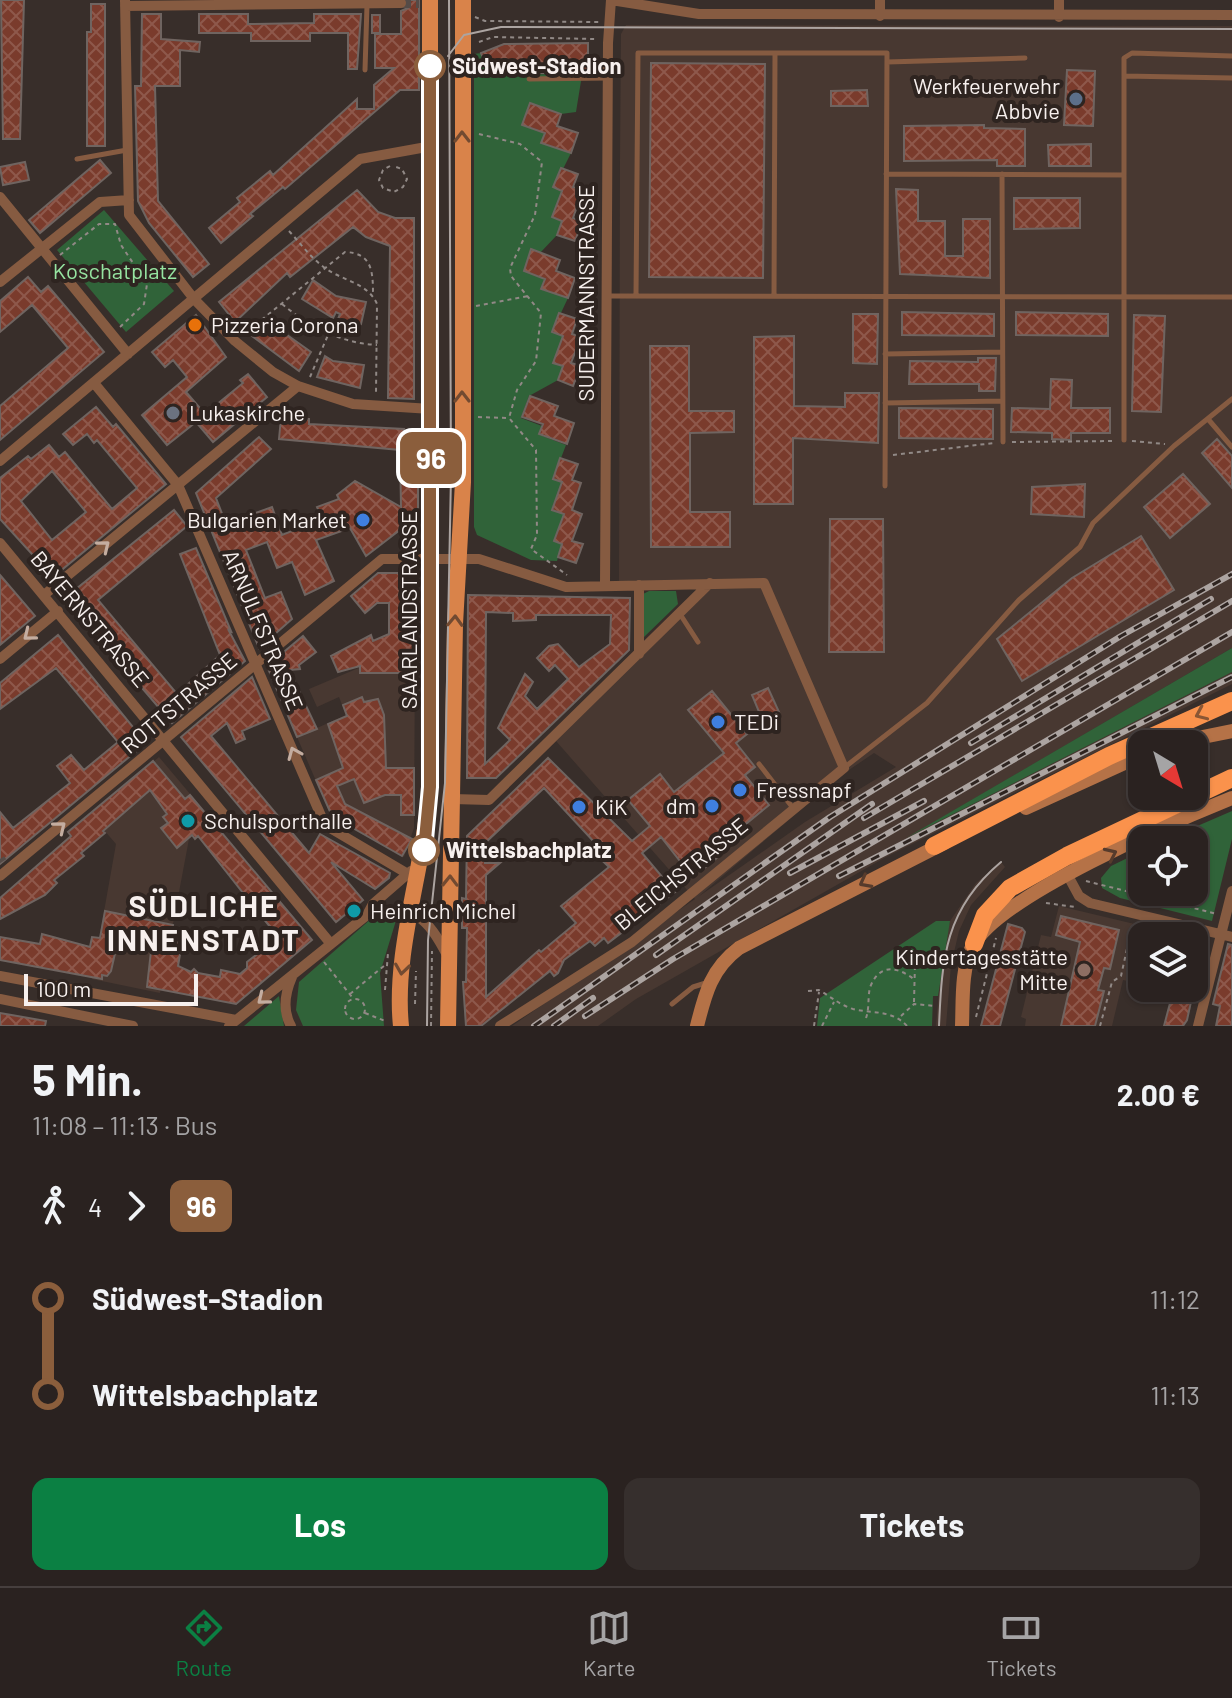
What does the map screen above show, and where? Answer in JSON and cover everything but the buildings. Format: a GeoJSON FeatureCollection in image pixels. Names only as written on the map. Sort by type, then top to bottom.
{"type":"FeatureCollection","features":[{"type":"Feature","properties":{"kind":"highway"},"geometry":{"type":"LineString","coordinates":[[1180,730],[1232,701]]}},
{"type":"Feature","properties":{"kind":"highway"},"geometry":{"type":"LineString","coordinates":[[934,846],[1014,803],[1128,754]]}},
{"type":"Feature","properties":{"kind":"highway"},"geometry":{"type":"LineString","coordinates":[[974,944],[985,915],[1010,888],[1067,856],[1232,778]]}},
{"type":"Feature","properties":{"kind":"main road","name":"SAARLANDSTRASSE"},"geometry":{"type":"LineString","coordinates":[[448,1026],[448,959],[442,929],[453,799],[463,482],[463,0]]}},
{"type":"Feature","properties":{"kind":"main road","name":"SAARLANDSTRASSE"},"geometry":{"type":"LineString","coordinates":[[394,1024],[422,862],[430,787],[432,146],[426,2]]}},
{"type":"Feature","properties":{"kind":"street"},"geometry":{"type":"LineString","coordinates":[[611,0],[699,14],[1232,15]]}},
{"type":"Feature","properties":{"kind":"street","name":"SUDERMANNSTRASSE"},"geometry":{"type":"LineString","coordinates":[[605,586],[608,39],[611,0]]}},
{"type":"Feature","properties":{"kind":"street"},"geometry":{"type":"LineString","coordinates":[[656,0],[666,10]]}},
{"type":"Feature","properties":{"kind":"street"},"geometry":{"type":"LineString","coordinates":[[880,0],[880,16]]}},
{"type":"Feature","properties":{"kind":"street"},"geometry":{"type":"LineString","coordinates":[[1059,0],[1059,17]]}},
{"type":"Feature","properties":{"kind":"street"},"geometry":{"type":"LineString","coordinates":[[401,3],[125,3],[129,215],[194,299],[235,341],[273,372],[302,387],[353,404],[431,409]]}},
{"type":"Feature","properties":{"kind":"street"},"geometry":{"type":"LineString","coordinates":[[0,461],[360,159],[432,146]]}},
{"type":"Feature","properties":{"kind":"street"},"geometry":{"type":"LineString","coordinates":[[0,197],[128,354]]}},
{"type":"Feature","properties":{"kind":"street"},"geometry":{"type":"LineString","coordinates":[[0,282],[100,202],[129,200]]}},
{"type":"Feature","properties":{"kind":"street","name":"ARNULFSTRASSE"},"geometry":{"type":"LineString","coordinates":[[94,383],[178,485],[325,825],[408,874]]}},
{"type":"Feature","properties":{"kind":"street"},"geometry":{"type":"LineString","coordinates":[[44,595],[302,387]]}},
{"type":"Feature","properties":{"kind":"street","name":"BAYERNSTRASSE"},"geometry":{"type":"LineString","coordinates":[[0,543],[166,740],[331,944]]}},
{"type":"Feature","properties":{"kind":"street","name":"ROTTSTRASSE"},"geometry":{"type":"LineString","coordinates":[[4,869],[166,740],[382,559],[479,559],[566,587],[764,583],[844,768]]}},
{"type":"Feature","properties":{"kind":"street"},"geometry":{"type":"LineString","coordinates":[[453,799],[489,800],[710,583]]}},
{"type":"Feature","properties":{"kind":"street"},"geometry":{"type":"LineString","coordinates":[[639,585],[639,654]]}},
{"type":"Feature","properties":{"kind":"street"},"geometry":{"type":"LineString","coordinates":[[0,659],[58,611]]}},
{"type":"Feature","properties":{"kind":"street"},"geometry":{"type":"LineString","coordinates":[[1208,733],[1232,731]]}},
{"type":"Feature","properties":{"kind":"street"},"geometry":{"type":"LineString","coordinates":[[697,1026],[718,966],[739,948],[934,846],[984,829],[1128,762]]}},
{"type":"Feature","properties":{"kind":"street","name":"BLEICHSTRASSE"},"geometry":{"type":"LineString","coordinates":[[500,1026],[632,942],[844,768]]}},
{"type":"Feature","properties":{"kind":"street"},"geometry":{"type":"LineString","coordinates":[[962,1026],[966,971],[974,944],[1001,913],[1067,874],[1232,798]]}},
{"type":"Feature","properties":{"kind":"street"},"geometry":{"type":"LineString","coordinates":[[0,976],[233,1023],[367,915],[373,904],[422,862]]}},
{"type":"Feature","properties":{"kind":"street"},"geometry":{"type":"LineString","coordinates":[[1067,874],[1084,900],[1227,935]]}},
{"type":"Feature","properties":{"kind":"street"},"geometry":{"type":"LineString","coordinates":[[1198,1026],[1227,935],[1226,916],[1232,891]]}},
{"type":"Feature","properties":{"kind":"street"},"geometry":{"type":"LineString","coordinates":[[367,915],[414,905],[442,929]]}},
{"type":"Feature","properties":{"kind":"street"},"geometry":{"type":"LineString","coordinates":[[291,1026],[286,999],[293,975]]}},
{"type":"Feature","properties":{"kind":"street"},"geometry":{"type":"LineString","coordinates":[[0,999],[133,1026]]}},
{"type":"Feature","properties":{"kind":"street"},"geometry":{"type":"LineString","coordinates":[[703,1004],[710,1026]]}},
{"type":"Feature","properties":{"kind":"lane"},"geometry":{"type":"LineString","coordinates":[[365,70],[367,4]]}},
{"type":"Feature","properties":{"kind":"lane"},"geometry":{"type":"LineString","coordinates":[[636,296],[638,53],[887,53],[885,486]]}},
{"type":"Feature","properties":{"kind":"lane"},"geometry":{"type":"LineString","coordinates":[[774,296],[775,53]]}},
{"type":"Feature","properties":{"kind":"lane"},"geometry":{"type":"LineString","coordinates":[[1124,440],[1124,58],[1132,53],[1232,56]]}},
{"type":"Feature","properties":{"kind":"lane"},"geometry":{"type":"LineString","coordinates":[[887,62],[1025,58]]}},
{"type":"Feature","properties":{"kind":"lane"},"geometry":{"type":"LineString","coordinates":[[1124,76],[1232,78]]}},
{"type":"Feature","properties":{"kind":"lane"},"geometry":{"type":"LineString","coordinates":[[529,79],[608,78]]}},
{"type":"Feature","properties":{"kind":"lane"},"geometry":{"type":"LineString","coordinates":[[77,159],[128,150]]}},
{"type":"Feature","properties":{"kind":"lane"},"geometry":{"type":"LineString","coordinates":[[886,174],[1124,175]]}},
{"type":"Feature","properties":{"kind":"lane"},"geometry":{"type":"LineString","coordinates":[[1002,174],[1003,442]]}},
{"type":"Feature","properties":{"kind":"lane"},"geometry":{"type":"LineString","coordinates":[[606,296],[1232,297]]}},
{"type":"Feature","properties":{"kind":"lane"},"geometry":{"type":"LineString","coordinates":[[885,354],[1002,352]]}},
{"type":"Feature","properties":{"kind":"lane","name":"BLEICHSTRASSE"},"geometry":{"type":"LineString","coordinates":[[844,768],[927,703],[1019,600],[1080,547],[1093,523],[1174,446],[1232,399]]}},
{"type":"Feature","properties":{"kind":"lane"},"geometry":{"type":"LineString","coordinates":[[885,403],[1002,401]]}},
{"type":"Feature","properties":{"kind":"lane"},"geometry":{"type":"LineString","coordinates":[[1208,419],[1232,447]]}},
{"type":"Feature","properties":{"kind":"lane"},"geometry":{"type":"LineString","coordinates":[[680,614],[698,642]]}},
{"type":"Feature","properties":{"kind":"lane"},"geometry":{"type":"LineString","coordinates":[[759,764],[794,809]]}},
{"type":"Feature","properties":{"kind":"lane"},"geometry":{"type":"LineString","coordinates":[[672,1004],[693,987],[710,982]]}},
{"type":"Feature","properties":{"kind":"lane"},"geometry":{"type":"LineString","coordinates":[[682,997],[703,1004]]}},
{"type":"Feature","properties":{"kind":"path"},"geometry":{"type":"LineString","coordinates":[[471,15],[485,21],[609,22]]}},
{"type":"Feature","properties":{"kind":"path"},"geometry":{"type":"LineString","coordinates":[[471,47],[493,37],[608,39]]}},
{"type":"Feature","properties":{"kind":"path"},"geometry":{"type":"LineString","coordinates":[[470,131],[520,144],[542,162],[535,215],[510,268],[511,276],[541,313],[536,361],[517,390],[509,418]]}},
{"type":"Feature","properties":{"kind":"path"},"geometry":{"type":"LineString","coordinates":[[392,165],[402,169],[406,179],[403,187],[394,192],[383,188],[379,180],[383,170],[392,165]]}},
{"type":"Feature","properties":{"kind":"path"},"geometry":{"type":"LineString","coordinates":[[406,179],[415,179]]}},
{"type":"Feature","properties":{"kind":"path"},"geometry":{"type":"LineString","coordinates":[[52,261],[99,224],[115,224],[121,245],[147,284],[147,295],[144,304],[112,334]]}},
{"type":"Feature","properties":{"kind":"path"},"geometry":{"type":"LineString","coordinates":[[283,224],[324,268],[364,287],[373,296]]}},
{"type":"Feature","properties":{"kind":"path"},"geometry":{"type":"LineString","coordinates":[[235,341],[345,252],[359,253],[368,258],[373,275],[378,345],[375,406]]}},
{"type":"Feature","properties":{"kind":"path"},"geometry":{"type":"LineString","coordinates":[[471,307],[530,296]]}},
{"type":"Feature","properties":{"kind":"path"},"geometry":{"type":"LineString","coordinates":[[281,303],[328,333],[378,345]]}},
{"type":"Feature","properties":{"kind":"path"},"geometry":{"type":"LineString","coordinates":[[302,387],[328,333]]}},
{"type":"Feature","properties":{"kind":"path"},"geometry":{"type":"LineString","coordinates":[[472,417],[509,418],[536,450],[537,535],[531,549],[567,574],[566,587]]}},
{"type":"Feature","properties":{"kind":"path"},"geometry":{"type":"LineString","coordinates":[[885,457],[910,451],[1003,442],[1124,440],[1174,446]]}},
{"type":"Feature","properties":{"kind":"path"},"geometry":{"type":"LineString","coordinates":[[1086,881],[1226,916]]}},
{"type":"Feature","properties":{"kind":"path"},"geometry":{"type":"LineString","coordinates":[[414,905],[423,901],[442,929],[431,1026]]}},
{"type":"Feature","properties":{"kind":"path"},"geometry":{"type":"LineString","coordinates":[[1044,903],[1054,903]]}},
{"type":"Feature","properties":{"kind":"path"},"geometry":{"type":"LineString","coordinates":[[1100,1026],[1112,982],[1121,976],[1135,914]]}},
{"type":"Feature","properties":{"kind":"path"},"geometry":{"type":"LineString","coordinates":[[974,1026],[998,930]]}},
{"type":"Feature","properties":{"kind":"path"},"geometry":{"type":"LineString","coordinates":[[318,955],[353,999],[362,1002],[364,1012]]}},
{"type":"Feature","properties":{"kind":"path"},"geometry":{"type":"LineString","coordinates":[[899,1018],[914,1004],[915,963]]}},
{"type":"Feature","properties":{"kind":"path"},"geometry":{"type":"LineString","coordinates":[[350,994],[385,965]]}},
{"type":"Feature","properties":{"kind":"path"},"geometry":{"type":"LineString","coordinates":[[866,1018],[869,987],[877,976],[890,968],[901,968],[915,980]]}},
{"type":"Feature","properties":{"kind":"path"},"geometry":{"type":"LineString","coordinates":[[415,1012],[416,971]]}},
{"type":"Feature","properties":{"kind":"path"},"geometry":{"type":"LineString","coordinates":[[814,1026],[819,990]]}},
{"type":"Feature","properties":{"kind":"path"},"geometry":{"type":"LineString","coordinates":[[808,991],[819,990],[834,1001],[857,1010],[869,1008],[899,1018],[907,1026]]}},
{"type":"Feature","properties":{"kind":"path"},"geometry":{"type":"LineString","coordinates":[[353,999],[345,1005],[346,1015],[355,1019],[364,1012]]}},
{"type":"Feature","properties":{"kind":"path"},"geometry":{"type":"LineString","coordinates":[[822,1026],[834,1001]]}},
{"type":"Feature","properties":{"kind":"path"},"geometry":{"type":"LineString","coordinates":[[914,1004],[935,1006]]}},
{"type":"Feature","properties":{"kind":"path"},"geometry":{"type":"LineString","coordinates":[[364,1012],[394,1024]]}},
{"type":"Feature","properties":{"kind":"shaded area"},"geometry":{"type":"Polygon","coordinates":[[[626,25],[1232,26],[1232,648],[917,832],[1232,672],[1232,684],[1140,730],[1128,730],[1128,736],[886,857],[636,999],[598,1026],[512,1026],[695,899],[556,741],[704,582],[619,588],[621,34],[626,25]],[[874,753],[843,774],[698,897],[805,822],[896,767],[874,753]]]}},
{"type":"Feature","properties":{"kind":"shaded area"},"geometry":{"type":"Polygon","coordinates":[[[381,653],[415,653],[414,828],[404,857],[332,818],[297,737],[346,715],[339,697],[317,707],[309,689],[380,659],[381,653]]]}},
{"type":"Feature","properties":{"kind":"shaded area"},"geometry":{"type":"Polygon","coordinates":[[[159,757],[212,820],[189,839],[160,993],[92,979],[116,844],[91,815],[159,757]]]}},
{"type":"Feature","properties":{"kind":"shaded area"},"geometry":{"type":"Polygon","coordinates":[[[1001,862],[1005,867],[971,905],[959,931],[951,965],[946,1026],[936,1026],[942,954],[950,921],[976,883],[1001,862]]]}},
{"type":"Feature","properties":{"kind":"shaded area","name":"Kindertagesstätte Mitte"},"geometry":{"type":"Polygon","coordinates":[[[1059,906],[1128,922],[1128,981],[1123,980],[1112,1026],[1025,1026],[1026,1019],[1021,1017],[1041,935],[1051,937],[1059,906]]]}},
{"type":"Feature","properties":{"kind":"green space"},"geometry":{"type":"Polygon","coordinates":[[[481,53],[490,73],[582,75],[576,112],[561,114],[531,103],[545,133],[542,143],[571,153],[554,187],[562,191],[553,217],[562,221],[557,235],[524,270],[545,279],[540,289],[568,298],[552,332],[563,336],[554,363],[563,366],[558,380],[529,396],[521,418],[542,426],[540,435],[566,445],[553,479],[562,482],[552,508],[564,514],[554,540],[562,544],[557,561],[531,560],[477,535],[474,527],[474,54],[481,53]]]}},
{"type":"Feature","properties":{"kind":"green space","name":"Koschatplatz"},"geometry":{"type":"Polygon","coordinates":[[[104,210],[174,291],[126,332],[57,250],[104,210]]]}},
{"type":"Feature","properties":{"kind":"green space"},"geometry":{"type":"Polygon","coordinates":[[[649,591],[676,591],[678,604],[643,638],[643,594],[649,591]]]}},
{"type":"Feature","properties":{"kind":"green space"},"geometry":{"type":"Polygon","coordinates":[[[1232,648],[1232,672],[906,838],[1232,648]]]}},
{"type":"Feature","properties":{"kind":"green space"},"geometry":{"type":"Polygon","coordinates":[[[1232,811],[1232,839],[1212,921],[1152,906],[1208,906],[1208,826],[1197,826],[1232,811]]]}},
{"type":"Feature","properties":{"kind":"green space"},"geometry":{"type":"Polygon","coordinates":[[[1128,858],[1128,900],[1102,888],[1101,878],[1111,866],[1128,858]]]}},
{"type":"Feature","properties":{"kind":"green space"},"geometry":{"type":"Polygon","coordinates":[[[398,914],[380,973],[384,1026],[303,1026],[296,1010],[299,982],[372,918],[398,914]]]}},
{"type":"Feature","properties":{"kind":"green space"},"geometry":{"type":"Polygon","coordinates":[[[936,921],[950,921],[938,996],[933,996],[932,1026],[817,1026],[820,998],[936,921]]]}},
{"type":"Feature","properties":{"kind":"green space"},"geometry":{"type":"Polygon","coordinates":[[[279,996],[284,1026],[244,1026],[279,996]]]}},
{"type":"Feature","properties":{"kind":"tunnel"},"geometry":{"type":"LineString","coordinates":[[401,3],[419,3]]}},
{"type":"Feature","properties":{"kind":"tram line"},"geometry":{"type":"LineString","coordinates":[[427,1026],[428,940],[445,783],[451,475],[449,0]]}},
{"type":"Feature","properties":{"kind":"tram line"},"geometry":{"type":"LineString","coordinates":[[448,56],[464,35],[501,27],[1232,29]]}},
{"type":"Feature","properties":{"kind":"tram line"},"geometry":{"type":"LineString","coordinates":[[939,1026],[942,978],[950,936],[968,898],[1001,862]]}},
{"type":"Feature","properties":{"kind":"railway"},"geometry":{"type":"LineString","coordinates":[[534,1026],[830,817],[1121,636],[1232,574]]}},
{"type":"Feature","properties":{"kind":"railway"},"geometry":{"type":"LineString","coordinates":[[971,743],[1211,599]]}},
{"type":"Feature","properties":{"kind":"railway"},"geometry":{"type":"LineString","coordinates":[[864,818],[1232,601]]}},
{"type":"Feature","properties":{"kind":"railway"},"geometry":{"type":"LineString","coordinates":[[585,1016],[673,959],[1232,632]]}},
{"type":"Feature","properties":{"kind":"railway"},"geometry":{"type":"LineString","coordinates":[[839,876],[1232,677]]}},
{"type":"Feature","properties":{"kind":"railway"},"geometry":{"type":"LineString","coordinates":[[790,873],[924,801]]}},
{"type":"Feature","properties":{"kind":"railway"},"geometry":{"type":"LineString","coordinates":[[656,955],[872,804]]}},
{"type":"Feature","properties":{"kind":"railway"},"geometry":{"type":"LineString","coordinates":[[554,1026],[593,998]]}},
{"type":"Feature","properties":{"kind":"bus line","name":"96"},"geometry":{"type":"LineString","coordinates":[[424,850],[430,787],[430,66]]}},
{"type":"Feature","properties":{"kind":"place","name":"Südwest-Stadion"},"geometry":{"type":"Point","coordinates":[430,66]}},
{"type":"Feature","properties":{"kind":"place","name":"Werkfeuerwehr Abbvie"},"geometry":{"type":"Point","coordinates":[1076,99]}},
{"type":"Feature","properties":{"kind":"place","name":"Pizzeria Corona"},"geometry":{"type":"Point","coordinates":[195,325]}},
{"type":"Feature","properties":{"kind":"place","name":"Lukaskirche"},"geometry":{"type":"Point","coordinates":[173,413]}},
{"type":"Feature","properties":{"kind":"place","name":"Bulgarien Market"},"geometry":{"type":"Point","coordinates":[363,520]}},
{"type":"Feature","properties":{"kind":"place","name":"TEDi"},"geometry":{"type":"Point","coordinates":[718,722]}},
{"type":"Feature","properties":{"kind":"place","name":"Fressnapf"},"geometry":{"type":"Point","coordinates":[740,790]}},
{"type":"Feature","properties":{"kind":"place","name":"dm"},"geometry":{"type":"Point","coordinates":[712,806]}},
{"type":"Feature","properties":{"kind":"place","name":"KiK"},"geometry":{"type":"Point","coordinates":[579,807]}},
{"type":"Feature","properties":{"kind":"place","name":"Schulsporthalle"},"geometry":{"type":"Point","coordinates":[188,821]}},
{"type":"Feature","properties":{"kind":"place","name":"Wittelsbachplatz"},"geometry":{"type":"Point","coordinates":[424,850]}},
{"type":"Feature","properties":{"kind":"place","name":"Heinrich Michel"},"geometry":{"type":"Point","coordinates":[354,911]}},
{"type":"Feature","properties":{"kind":"place","name":"Kindertagesstätte Mitte"},"geometry":{"type":"Point","coordinates":[1084,970]}},
{"type":"Feature","properties":{"kind":"district","name":"SÜDLICHE INNENSTADT"},"geometry":{"type":"Point","coordinates":[204,924]}}]}
